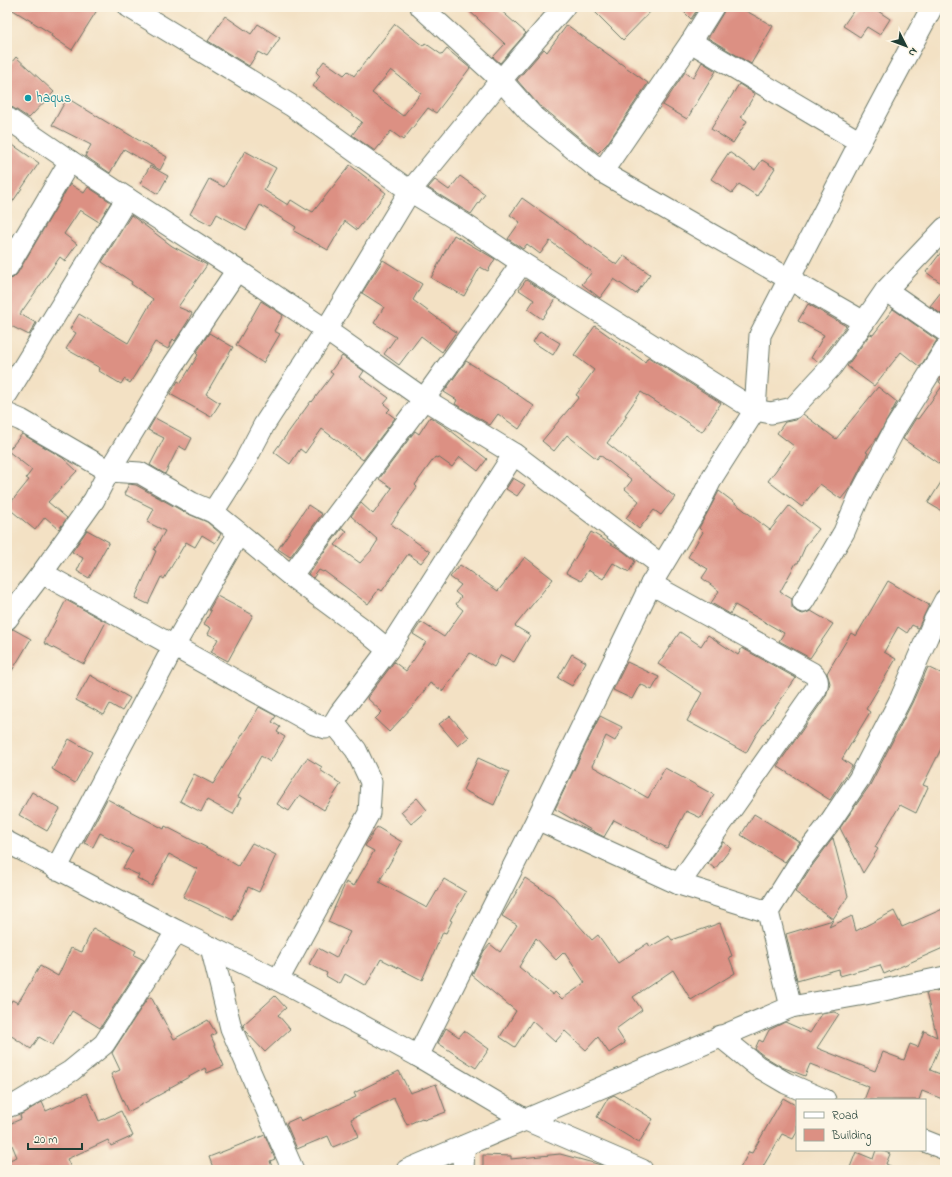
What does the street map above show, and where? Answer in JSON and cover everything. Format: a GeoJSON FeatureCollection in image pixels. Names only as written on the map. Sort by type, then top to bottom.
{"type":"FeatureCollection","features":[{"type":"Feature","properties":{"kind":"street"},"geometry":{"type":"LineString","coordinates":[[130,7],[292,106],[410,192],[464,224],[522,263],[755,410],[770,413],[792,408],[832,366],[886,290],[945,228]]}},
{"type":"Feature","properties":{"kind":"street"},"geometry":{"type":"LineString","coordinates":[[421,7],[501,80],[532,115],[602,172],[682,216],[789,280],[864,322]]}},
{"type":"Feature","properties":{"kind":"street"},"geometry":{"type":"LineString","coordinates":[[213,512],[264,426],[326,330],[410,192],[501,80],[564,7]]}},
{"type":"Feature","properties":{"kind":"street"},"geometry":{"type":"LineString","coordinates":[[602,172],[691,42],[713,7]]}},
{"type":"Feature","properties":{"kind":"street"},"geometry":{"type":"LineString","coordinates":[[418,1056],[537,819],[651,584],[698,506],[713,476],[755,410],[760,335],[932,7]]}},
{"type":"Feature","properties":{"kind":"street"},"geometry":{"type":"LineString","coordinates":[[691,42],[860,142]]}},
{"type":"Feature","properties":{"kind":"street"},"geometry":{"type":"LineString","coordinates":[[7,118],[237,270],[424,399],[514,454],[662,565]]}},
{"type":"Feature","properties":{"kind":"street"},"geometry":{"type":"LineString","coordinates":[[7,268],[70,161]]}},
{"type":"Feature","properties":{"kind":"street"},"geometry":{"type":"LineString","coordinates":[[7,394],[127,198]]}},
{"type":"Feature","properties":{"kind":"street"},"geometry":{"type":"LineString","coordinates":[[291,576],[424,399],[522,263]]}},
{"type":"Feature","properties":{"kind":"street"},"geometry":{"type":"LineString","coordinates":[[7,619],[42,574],[94,500],[109,471],[172,367],[237,270]]}},
{"type":"Feature","properties":{"kind":"street"},"geometry":{"type":"LineString","coordinates":[[886,290],[945,331]]}},
{"type":"Feature","properties":{"kind":"street"},"geometry":{"type":"LineString","coordinates":[[803,602],[844,532],[859,496],[896,427],[945,349]]}},
{"type":"Feature","properties":{"kind":"street"},"geometry":{"type":"LineString","coordinates":[[7,414],[21,420],[109,471],[140,472],[192,503],[213,512],[291,576],[363,629],[388,650]]}},
{"type":"Feature","properties":{"kind":"street"},"geometry":{"type":"LineString","coordinates":[[42,574],[314,724],[326,728],[334,723],[388,650],[514,454]]}},
{"type":"Feature","properties":{"kind":"street"},"geometry":{"type":"LineString","coordinates":[[56,869],[174,646],[239,533]]}},
{"type":"Feature","properties":{"kind":"street"},"geometry":{"type":"LineString","coordinates":[[651,584],[812,673],[817,677],[818,683],[816,689],[679,884]]}},
{"type":"Feature","properties":{"kind":"street"},"geometry":{"type":"LineString","coordinates":[[791,1007],[768,912],[800,863],[859,780],[901,698],[935,619],[945,600]]}},
{"type":"Feature","properties":{"kind":"street"},"geometry":{"type":"LineString","coordinates":[[278,980],[369,813],[371,782],[356,750],[334,723]]}},
{"type":"Feature","properties":{"kind":"street"},"geometry":{"type":"LineString","coordinates":[[537,819],[679,884],[768,912]]}},
{"type":"Feature","properties":{"kind":"street"},"geometry":{"type":"LineString","coordinates":[[7,842],[177,931],[278,980],[418,1056],[524,1119],[642,1170]]}},
{"type":"Feature","properties":{"kind":"street"},"geometry":{"type":"LineString","coordinates":[[7,1107],[18,1103],[71,1070],[104,1044],[177,931]]}},
{"type":"Feature","properties":{"kind":"street"},"geometry":{"type":"LineString","coordinates":[[211,947],[231,1028],[292,1170]]}},
{"type":"Feature","properties":{"kind":"street"},"geometry":{"type":"LineString","coordinates":[[407,1170],[524,1119],[791,1007],[945,977]]}},
{"type":"Feature","properties":{"kind":"street"},"geometry":{"type":"LineString","coordinates":[[720,1036],[757,1066],[786,1083],[823,1099]]}},
{"type":"Feature","properties":{"kind":"street"},"geometry":{"type":"LineString","coordinates":[[926,1141],[945,1149]]}},
{"type":"Feature","properties":{"kind":"street"},"geometry":{"type":"LineString","coordinates":[[463,1170],[464,1146]]}},
{"type":"Feature","properties":{"kind":"building"},"geometry":{"type":"Polygon","coordinates":[[[8,7],[99,7],[72,50],[51,36],[52,34],[8,7]]]}},
{"type":"Feature","properties":{"kind":"building"},"geometry":{"type":"Polygon","coordinates":[[[465,7],[497,7],[526,33],[500,63],[493,57],[505,44],[465,7]]]}},
{"type":"Feature","properties":{"kind":"building"},"geometry":{"type":"Polygon","coordinates":[[[590,7],[655,7],[623,40],[590,7]]]}},
{"type":"Feature","properties":{"kind":"building"},"geometry":{"type":"Polygon","coordinates":[[[679,7],[699,7],[691,19],[679,7]]]}},
{"type":"Feature","properties":{"kind":"building"},"geometry":{"type":"Polygon","coordinates":[[[725,7],[739,7],[773,26],[751,64],[708,38],[725,7]]]}},
{"type":"Feature","properties":{"kind":"building"},"geometry":{"type":"Polygon","coordinates":[[[856,7],[872,7],[890,19],[880,35],[867,27],[860,37],[843,26],[856,7]]]}},
{"type":"Feature","properties":{"kind":"building"},"geometry":{"type":"Polygon","coordinates":[[[225,16],[251,34],[258,24],[280,38],[267,57],[258,52],[249,66],[208,41],[225,16]]]}},
{"type":"Feature","properties":{"kind":"building"},"geometry":{"type":"Polygon","coordinates":[[[395,24],[423,46],[425,43],[442,55],[447,49],[470,68],[436,113],[428,108],[403,140],[391,131],[375,151],[352,135],[362,122],[313,86],[320,76],[316,72],[324,61],[344,75],[348,71],[354,76],[395,24]],[[391,70],[372,93],[403,116],[421,93],[391,70]]]}},
{"type":"Feature","properties":{"kind":"building"},"geometry":{"type":"Polygon","coordinates":[[[567,25],[648,83],[607,144],[598,153],[536,102],[517,80],[544,49],[547,52],[567,25]]]}},
{"type":"Feature","properties":{"kind":"building","name":"haqus"},"geometry":{"type":"Polygon","coordinates":[[[16,57],[54,92],[29,118],[7,104],[7,68],[16,57]]]}},
{"type":"Feature","properties":{"kind":"building"},"geometry":{"type":"Polygon","coordinates":[[[702,62],[716,71],[687,119],[663,105],[685,72],[693,78],[702,62]]]}},
{"type":"Feature","properties":{"kind":"building"},"geometry":{"type":"Polygon","coordinates":[[[739,84],[755,94],[741,117],[747,121],[733,143],[711,129],[739,84]]]}},
{"type":"Feature","properties":{"kind":"building"},"geometry":{"type":"Polygon","coordinates":[[[67,98],[167,157],[160,170],[124,149],[110,173],[85,156],[91,145],[52,125],[67,98]]]}},
{"type":"Feature","properties":{"kind":"building"},"geometry":{"type":"Polygon","coordinates":[[[7,141],[39,163],[7,210],[7,141]]]}},
{"type":"Feature","properties":{"kind":"building"},"geometry":{"type":"Polygon","coordinates":[[[245,151],[276,168],[264,190],[288,205],[291,200],[313,212],[350,165],[386,193],[357,230],[345,221],[328,250],[294,231],[296,227],[260,205],[246,230],[217,214],[211,225],[190,214],[209,179],[224,187],[245,151]]]}},
{"type":"Feature","properties":{"kind":"building"},"geometry":{"type":"Polygon","coordinates":[[[729,152],[755,170],[762,160],[775,168],[757,196],[739,184],[732,193],[711,179],[729,152]]]}},
{"type":"Feature","properties":{"kind":"building"},"geometry":{"type":"Polygon","coordinates":[[[150,166],[168,176],[158,194],[140,183],[150,166]]]}},
{"type":"Feature","properties":{"kind":"building"},"geometry":{"type":"Polygon","coordinates":[[[460,176],[485,194],[471,214],[428,188],[435,180],[449,190],[460,176]]]}},
{"type":"Feature","properties":{"kind":"building"},"geometry":{"type":"Polygon","coordinates":[[[70,184],[84,193],[88,187],[111,202],[99,222],[80,210],[64,234],[77,244],[65,261],[60,257],[20,314],[36,323],[29,335],[11,326],[7,332],[7,283],[17,274],[70,184]]]}},
{"type":"Feature","properties":{"kind":"building"},"geometry":{"type":"Polygon","coordinates":[[[522,198],[617,265],[624,256],[650,274],[636,294],[614,279],[600,298],[582,284],[592,272],[550,241],[540,254],[527,244],[523,249],[508,239],[520,222],[510,215],[522,198]]]}},
{"type":"Feature","properties":{"kind":"building"},"geometry":{"type":"Polygon","coordinates":[[[131,215],[172,246],[207,265],[178,307],[192,313],[175,341],[173,339],[168,349],[155,342],[130,383],[124,379],[121,384],[99,371],[100,368],[66,349],[76,333],[70,329],[79,314],[128,343],[153,299],[131,284],[132,282],[102,262],[131,215]]]}},
{"type":"Feature","properties":{"kind":"building"},"geometry":{"type":"Polygon","coordinates":[[[454,235],[495,259],[488,271],[480,267],[464,296],[431,278],[454,235]]]}},
{"type":"Feature","properties":{"kind":"building"},"geometry":{"type":"Polygon","coordinates":[[[945,247],[945,286],[926,272],[945,247]]]}},
{"type":"Feature","properties":{"kind":"building"},"geometry":{"type":"Polygon","coordinates":[[[383,260],[422,284],[413,300],[456,332],[442,352],[421,336],[399,365],[384,354],[396,337],[374,323],[384,307],[362,293],[383,260]]]}},
{"type":"Feature","properties":{"kind":"building"},"geometry":{"type":"Polygon","coordinates":[[[526,280],[556,299],[542,319],[528,309],[534,300],[519,290],[526,280]]]}},
{"type":"Feature","properties":{"kind":"building"},"geometry":{"type":"Polygon","coordinates":[[[945,287],[945,309],[941,314],[930,306],[945,287]]]}},
{"type":"Feature","properties":{"kind":"building"},"geometry":{"type":"Polygon","coordinates":[[[261,301],[283,315],[274,331],[280,334],[263,363],[236,345],[261,301]]]}},
{"type":"Feature","properties":{"kind":"building"},"geometry":{"type":"Polygon","coordinates":[[[808,304],[846,326],[819,362],[811,358],[824,335],[798,321],[808,304]]]}},
{"type":"Feature","properties":{"kind":"building"},"geometry":{"type":"Polygon","coordinates":[[[893,309],[937,340],[920,367],[901,352],[874,386],[847,366],[870,334],[873,335],[893,309]]]}},
{"type":"Feature","properties":{"kind":"building"},"geometry":{"type":"Polygon","coordinates":[[[595,326],[645,362],[648,357],[721,403],[702,432],[641,392],[625,415],[627,416],[607,443],[675,497],[661,515],[654,510],[639,529],[626,518],[639,501],[625,489],[632,480],[600,455],[597,459],[567,435],[554,451],[542,441],[579,397],[576,395],[594,370],[574,355],[595,326]]]}},
{"type":"Feature","properties":{"kind":"building"},"geometry":{"type":"Polygon","coordinates":[[[540,331],[560,343],[553,355],[533,342],[540,331]]]}},
{"type":"Feature","properties":{"kind":"building"},"geometry":{"type":"Polygon","coordinates":[[[209,333],[233,347],[206,394],[220,403],[211,417],[170,394],[178,381],[181,383],[198,355],[196,353],[209,333]]]}},
{"type":"Feature","properties":{"kind":"building"},"geometry":{"type":"Polygon","coordinates":[[[342,356],[364,371],[360,377],[389,398],[384,404],[390,409],[387,412],[395,418],[363,460],[322,429],[305,453],[300,449],[290,464],[274,452],[311,401],[312,402],[333,374],[330,372],[342,356]]]}},
{"type":"Feature","properties":{"kind":"building"},"geometry":{"type":"Polygon","coordinates":[[[466,361],[500,382],[534,406],[519,429],[498,414],[490,425],[455,404],[457,400],[444,392],[466,361]]]}},
{"type":"Feature","properties":{"kind":"building"},"geometry":{"type":"Polygon","coordinates":[[[945,372],[945,468],[903,439],[916,418],[918,419],[943,385],[939,382],[945,372]]]}},
{"type":"Feature","properties":{"kind":"building"},"geometry":{"type":"Polygon","coordinates":[[[878,387],[897,402],[877,438],[866,452],[868,453],[852,485],[841,499],[820,484],[802,507],[768,481],[794,446],[777,433],[785,422],[796,420],[803,414],[836,439],[878,387]]]}},
{"type":"Feature","properties":{"kind":"building"},"geometry":{"type":"Polygon","coordinates":[[[430,417],[446,427],[487,459],[478,471],[460,457],[452,467],[438,457],[435,457],[415,485],[417,487],[391,524],[430,552],[421,563],[408,554],[382,591],[379,589],[368,604],[324,571],[319,570],[313,578],[308,574],[342,528],[347,531],[335,545],[360,563],[371,551],[378,540],[351,516],[361,503],[373,514],[392,488],[379,479],[415,431],[419,434],[430,417]]]}},
{"type":"Feature","properties":{"kind":"building"},"geometry":{"type":"Polygon","coordinates":[[[155,418],[192,438],[186,450],[179,446],[165,474],[150,465],[164,438],[148,430],[155,418]]]}},
{"type":"Feature","properties":{"kind":"building"},"geometry":{"type":"Polygon","coordinates":[[[22,434],[63,458],[77,471],[48,502],[67,518],[59,529],[45,517],[35,530],[7,507],[29,480],[26,478],[32,470],[8,451],[22,434]]]}},
{"type":"Feature","properties":{"kind":"building"},"geometry":{"type":"Polygon","coordinates":[[[945,476],[945,513],[928,503],[945,476]]]}},
{"type":"Feature","properties":{"kind":"building"},"geometry":{"type":"Polygon","coordinates":[[[513,478],[525,485],[517,496],[506,489],[513,478]]]}},
{"type":"Feature","properties":{"kind":"building"},"geometry":{"type":"Polygon","coordinates":[[[129,484],[136,485],[186,513],[207,522],[221,534],[215,543],[202,535],[195,547],[186,542],[164,579],[161,577],[148,604],[135,598],[156,551],[154,550],[165,531],[147,522],[154,509],[124,494],[129,484]]]}},
{"type":"Feature","properties":{"kind":"building"},"geometry":{"type":"Polygon","coordinates":[[[719,491],[770,530],[789,506],[819,529],[806,545],[798,563],[796,563],[780,592],[792,599],[792,608],[797,612],[803,614],[811,611],[833,624],[810,658],[779,641],[784,633],[735,605],[730,614],[711,603],[719,591],[702,578],[708,569],[688,557],[703,532],[699,528],[719,491]]]}},
{"type":"Feature","properties":{"kind":"building"},"geometry":{"type":"Polygon","coordinates":[[[308,505],[322,514],[290,557],[278,549],[308,505]]]}},
{"type":"Feature","properties":{"kind":"building"},"geometry":{"type":"Polygon","coordinates":[[[87,530],[109,542],[89,578],[77,571],[83,558],[72,552],[87,530]]]}},
{"type":"Feature","properties":{"kind":"building"},"geometry":{"type":"Polygon","coordinates":[[[591,532],[623,551],[635,561],[629,572],[613,563],[603,579],[588,570],[581,581],[566,573],[591,532]]]}},
{"type":"Feature","properties":{"kind":"building"},"geometry":{"type":"Polygon","coordinates":[[[525,557],[553,579],[515,626],[530,635],[514,662],[501,655],[494,667],[470,653],[443,691],[430,683],[413,706],[389,732],[375,719],[382,712],[367,698],[394,662],[406,671],[426,642],[413,634],[421,622],[444,637],[463,610],[456,604],[461,597],[455,592],[461,585],[450,577],[460,565],[498,591],[525,557]]]}},
{"type":"Feature","properties":{"kind":"building"},"geometry":{"type":"Polygon","coordinates":[[[888,581],[929,605],[918,628],[912,625],[907,633],[898,627],[884,652],[896,659],[866,709],[870,712],[842,759],[852,766],[830,800],[777,766],[826,696],[830,683],[827,673],[851,633],[856,636],[888,581]]]}},
{"type":"Feature","properties":{"kind":"building"},"geometry":{"type":"Polygon","coordinates":[[[217,596],[253,615],[228,661],[211,652],[218,639],[208,634],[211,628],[204,624],[211,611],[209,610],[217,596]]]}},
{"type":"Feature","properties":{"kind":"building"},"geometry":{"type":"Polygon","coordinates":[[[66,600],[106,622],[84,664],[44,643],[66,600]]]}},
{"type":"Feature","properties":{"kind":"building"},"geometry":{"type":"Polygon","coordinates":[[[945,626],[945,644],[939,640],[945,626]]]}},
{"type":"Feature","properties":{"kind":"building"},"geometry":{"type":"Polygon","coordinates":[[[13,629],[31,639],[7,679],[7,631],[13,629]]]}},
{"type":"Feature","properties":{"kind":"building"},"geometry":{"type":"Polygon","coordinates":[[[680,632],[701,646],[708,635],[738,655],[742,648],[796,678],[756,735],[746,753],[687,721],[702,693],[658,664],[680,632]]]}},
{"type":"Feature","properties":{"kind":"building"},"geometry":{"type":"Polygon","coordinates":[[[572,654],[586,662],[572,686],[558,678],[572,654]]]}},
{"type":"Feature","properties":{"kind":"building"},"geometry":{"type":"Polygon","coordinates":[[[627,662],[659,677],[652,690],[640,684],[632,699],[613,690],[627,662]]]}},
{"type":"Feature","properties":{"kind":"building"},"geometry":{"type":"Polygon","coordinates":[[[928,667],[945,675],[945,741],[923,785],[928,787],[916,813],[900,805],[875,847],[878,849],[863,873],[840,828],[870,785],[912,703],[928,667]]]}},
{"type":"Feature","properties":{"kind":"building"},"geometry":{"type":"Polygon","coordinates":[[[90,675],[130,698],[122,711],[110,704],[104,715],[76,700],[90,675]]]}},
{"type":"Feature","properties":{"kind":"building"},"geometry":{"type":"Polygon","coordinates":[[[259,707],[276,716],[272,722],[280,727],[277,732],[285,737],[270,762],[261,756],[238,797],[241,798],[233,814],[207,800],[201,812],[180,801],[194,774],[213,784],[259,707]]]}},
{"type":"Feature","properties":{"kind":"building"},"geometry":{"type":"Polygon","coordinates":[[[450,716],[469,737],[458,746],[439,724],[450,716]]]}},
{"type":"Feature","properties":{"kind":"building"},"geometry":{"type":"Polygon","coordinates":[[[600,716],[622,727],[615,741],[606,736],[592,766],[648,798],[665,768],[714,795],[701,818],[686,811],[667,848],[614,820],[604,837],[555,809],[600,716]]]}},
{"type":"Feature","properties":{"kind":"building"},"geometry":{"type":"Polygon","coordinates":[[[69,739],[92,752],[75,783],[52,769],[69,739]]]}},
{"type":"Feature","properties":{"kind":"building"},"geometry":{"type":"Polygon","coordinates":[[[307,758],[322,767],[320,770],[341,784],[324,810],[300,795],[289,811],[277,804],[307,758]]]}},
{"type":"Feature","properties":{"kind":"building"},"geometry":{"type":"Polygon","coordinates":[[[478,758],[509,772],[494,805],[463,790],[478,758]]]}},
{"type":"Feature","properties":{"kind":"building"},"geometry":{"type":"Polygon","coordinates":[[[32,792],[60,809],[47,831],[19,815],[32,792]]]}},
{"type":"Feature","properties":{"kind":"building"},"geometry":{"type":"Polygon","coordinates":[[[417,798],[427,810],[411,824],[401,812],[417,798]]]}},
{"type":"Feature","properties":{"kind":"building"},"geometry":{"type":"Polygon","coordinates":[[[107,799],[164,829],[165,826],[238,866],[252,843],[276,855],[259,892],[248,887],[233,920],[183,897],[197,869],[169,854],[152,886],[137,878],[139,875],[123,868],[133,850],[100,833],[93,847],[84,843],[107,799]]]}},
{"type":"Feature","properties":{"kind":"building"},"geometry":{"type":"Polygon","coordinates":[[[754,814],[800,842],[785,862],[741,835],[754,814]]]}},
{"type":"Feature","properties":{"kind":"building"},"geometry":{"type":"Polygon","coordinates":[[[377,827],[402,842],[379,882],[427,908],[444,879],[466,892],[450,920],[452,921],[446,933],[443,932],[422,980],[381,959],[366,986],[345,974],[340,984],[326,976],[327,973],[309,964],[318,948],[336,958],[350,932],[328,922],[346,882],[354,886],[374,851],[365,846],[377,827]]]}},
{"type":"Feature","properties":{"kind":"building"},"geometry":{"type":"Polygon","coordinates":[[[833,838],[848,896],[833,919],[795,892],[809,870],[833,838]]]}},
{"type":"Feature","properties":{"kind":"building"},"geometry":{"type":"Polygon","coordinates":[[[723,842],[731,848],[715,869],[708,863],[723,842]]]}},
{"type":"Feature","properties":{"kind":"building"},"geometry":{"type":"Polygon","coordinates":[[[525,878],[554,897],[592,940],[598,935],[618,963],[648,943],[650,947],[669,936],[672,940],[720,923],[732,956],[729,957],[735,973],[691,1000],[673,970],[633,997],[642,1010],[616,1029],[625,1043],[609,1053],[598,1037],[586,1050],[565,1031],[555,1042],[532,1021],[515,1047],[500,1037],[516,1011],[472,975],[484,951],[490,944],[500,952],[517,925],[502,916],[525,878]],[[536,938],[519,967],[553,995],[555,992],[562,999],[585,983],[564,952],[556,960],[536,938]]]}},
{"type":"Feature","properties":{"kind":"building"},"geometry":{"type":"Polygon","coordinates":[[[945,908],[945,951],[943,948],[884,974],[880,965],[840,976],[839,969],[797,981],[786,934],[833,920],[829,927],[852,916],[856,931],[894,911],[902,927],[945,908]]]}},
{"type":"Feature","properties":{"kind":"building"},"geometry":{"type":"Polygon","coordinates":[[[93,928],[136,951],[134,955],[144,960],[100,1028],[72,1011],[53,1045],[39,1037],[31,1049],[7,1033],[7,1009],[12,1000],[18,1003],[40,966],[58,976],[71,948],[82,952],[93,928]]]}},
{"type":"Feature","properties":{"kind":"building"},"geometry":{"type":"Polygon","coordinates":[[[945,989],[945,1046],[940,1046],[930,1070],[945,1076],[945,1100],[922,1091],[919,1099],[864,1099],[869,1087],[810,1064],[805,1076],[782,1067],[755,1049],[759,1040],[763,1042],[769,1030],[785,1022],[810,1033],[822,1014],[834,1012],[839,1014],[817,1048],[875,1071],[883,1052],[904,1060],[910,1044],[918,1047],[924,1031],[937,1037],[926,993],[945,989]]]}},
{"type":"Feature","properties":{"kind":"building"},"geometry":{"type":"Polygon","coordinates":[[[275,996],[286,1008],[278,1015],[290,1029],[265,1052],[245,1031],[243,1025],[275,996]]]}},
{"type":"Feature","properties":{"kind":"building"},"geometry":{"type":"Polygon","coordinates":[[[151,997],[174,1039],[208,1020],[216,1033],[211,1036],[224,1066],[207,1073],[205,1068],[128,1112],[111,1074],[120,1070],[112,1053],[147,999],[151,997]]]}},
{"type":"Feature","properties":{"kind":"building"},"geometry":{"type":"Polygon","coordinates":[[[446,1028],[459,1037],[464,1031],[489,1049],[476,1068],[438,1043],[446,1028]]]}},
{"type":"Feature","properties":{"kind":"building"},"geometry":{"type":"Polygon","coordinates":[[[399,1071],[410,1093],[436,1084],[446,1112],[424,1120],[422,1118],[407,1125],[394,1098],[351,1119],[359,1136],[333,1147],[328,1136],[297,1149],[286,1123],[299,1117],[301,1121],[356,1097],[354,1093],[399,1071]]]}},
{"type":"Feature","properties":{"kind":"building"},"geometry":{"type":"Polygon","coordinates":[[[87,1093],[99,1121],[121,1111],[133,1136],[111,1146],[108,1140],[67,1159],[72,1170],[7,1170],[7,1161],[17,1157],[7,1133],[7,1125],[21,1119],[20,1115],[42,1102],[46,1111],[87,1093]]]}},
{"type":"Feature","properties":{"kind":"building"},"geometry":{"type":"Polygon","coordinates":[[[614,1095],[653,1119],[639,1143],[597,1117],[608,1098],[614,1095]]]}},
{"type":"Feature","properties":{"kind":"building"},"geometry":{"type":"Polygon","coordinates":[[[783,1098],[796,1105],[796,1134],[793,1139],[782,1134],[761,1170],[739,1170],[749,1152],[752,1153],[783,1098]]]}},
{"type":"Feature","properties":{"kind":"building"},"geometry":{"type":"Polygon","coordinates":[[[265,1135],[275,1159],[270,1161],[273,1170],[214,1170],[209,1157],[265,1135]]]}},
{"type":"Feature","properties":{"kind":"building"},"geometry":{"type":"Polygon","coordinates":[[[876,1151],[883,1151],[890,1154],[886,1164],[899,1170],[849,1170],[856,1152],[873,1159],[876,1151]]]}},
{"type":"Feature","properties":{"kind":"building"},"geometry":{"type":"Polygon","coordinates":[[[560,1154],[601,1165],[601,1170],[483,1170],[483,1155],[511,1156],[511,1159],[560,1154]]]}},
{"type":"Feature","properties":{"kind":"place","name":"haqus"},"geometry":{"type":"Point","coordinates":[28,98]}}]}
